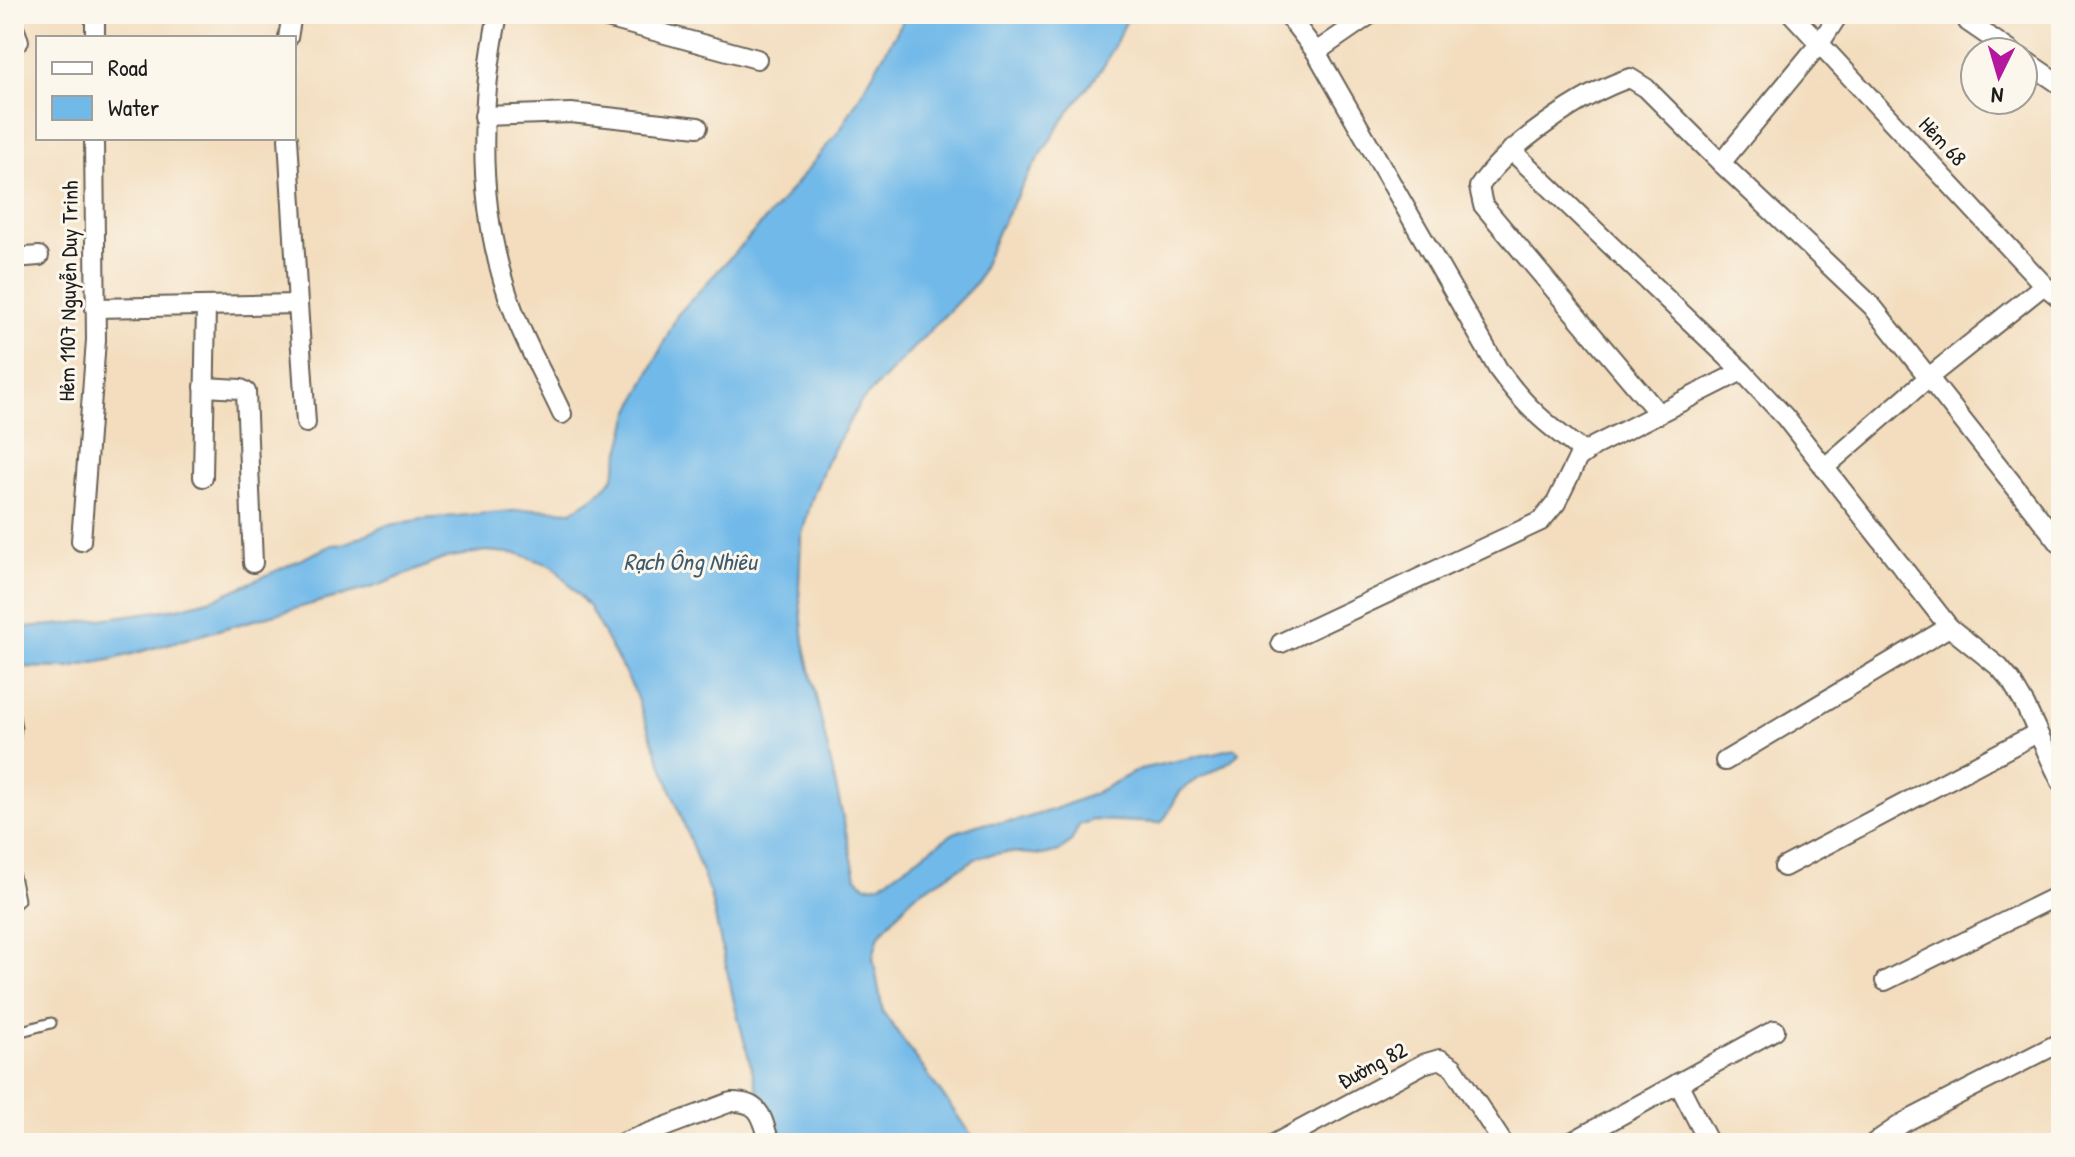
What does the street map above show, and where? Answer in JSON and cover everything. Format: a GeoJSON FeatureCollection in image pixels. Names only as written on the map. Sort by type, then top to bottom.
{"type":"FeatureCollection","features":[{"type":"Feature","properties":{"kind":"street"},"geometry":{"type":"LineString","coordinates":[[95,14],[95,36]]}},
{"type":"Feature","properties":{"kind":"street"},"geometry":{"type":"LineString","coordinates":[[288,36],[292,14]]}},
{"type":"Feature","properties":{"kind":"street"},"geometry":{"type":"LineString","coordinates":[[498,14],[484,116],[489,224],[515,315],[562,414]]}},
{"type":"Feature","properties":{"kind":"street"},"geometry":{"type":"LineString","coordinates":[[592,14],[757,59]]}},
{"type":"Feature","properties":{"kind":"street"},"geometry":{"type":"LineString","coordinates":[[1287,14],[1316,52],[1498,369],[1522,402],[1585,453]]}},
{"type":"Feature","properties":{"kind":"street"},"geometry":{"type":"LineString","coordinates":[[1316,52],[1371,14]]}},
{"type":"Feature","properties":{"kind":"street","name":"Hẻm 68"},"geometry":{"type":"LineString","coordinates":[[1792,14],[2044,285],[2061,299]]}},
{"type":"Feature","properties":{"kind":"street"},"geometry":{"type":"LineString","coordinates":[[1721,163],[1820,43],[1839,14]]}},
{"type":"Feature","properties":{"kind":"street"},"geometry":{"type":"LineString","coordinates":[[1968,22],[1989,36]]}},
{"type":"Feature","properties":{"kind":"street"},"geometry":{"type":"LineString","coordinates":[[2039,70],[2061,85]]}},
{"type":"Feature","properties":{"kind":"street"},"geometry":{"type":"LineString","coordinates":[[1659,414],[1483,205],[1479,187],[1511,150],[1593,93],[1630,78],[1646,88],[1872,306],[2061,545]]}},
{"type":"Feature","properties":{"kind":"street"},"geometry":{"type":"LineString","coordinates":[[484,116],[571,113],[698,127]]}},
{"type":"Feature","properties":{"kind":"street","name":"Hẻm 1107 Nguyễn Duy Trinh"},"geometry":{"type":"LineString","coordinates":[[81,541],[96,340],[94,140]]}},
{"type":"Feature","properties":{"kind":"street"},"geometry":{"type":"LineString","coordinates":[[288,140],[306,423]]}},
{"type":"Feature","properties":{"kind":"street"},"geometry":{"type":"LineString","coordinates":[[1511,150],[1742,371],[1785,417],[1949,627],[1999,667],[2011,681],[2061,782]]}},
{"type":"Feature","properties":{"kind":"street"},"geometry":{"type":"LineString","coordinates":[[14,258],[39,256]]}},
{"type":"Feature","properties":{"kind":"street"},"geometry":{"type":"LineString","coordinates":[[1824,468],[1929,377],[2044,285]]}},
{"type":"Feature","properties":{"kind":"street"},"geometry":{"type":"LineString","coordinates":[[95,308],[298,304]]}},
{"type":"Feature","properties":{"kind":"street"},"geometry":{"type":"LineString","coordinates":[[203,477],[206,306]]}},
{"type":"Feature","properties":{"kind":"street"},"geometry":{"type":"LineString","coordinates":[[1281,643],[1541,521],[1556,503],[1578,458],[1742,371]]}},
{"type":"Feature","properties":{"kind":"street"},"geometry":{"type":"LineString","coordinates":[[204,387],[246,392],[253,563]]}},
{"type":"Feature","properties":{"kind":"street"},"geometry":{"type":"LineString","coordinates":[[1725,761],[1949,627]]}},
{"type":"Feature","properties":{"kind":"street"},"geometry":{"type":"LineString","coordinates":[[1784,867],[2037,733]]}},
{"type":"Feature","properties":{"kind":"street"},"geometry":{"type":"LineString","coordinates":[[1885,981],[2061,894]]}},
{"type":"Feature","properties":{"kind":"street"},"geometry":{"type":"LineString","coordinates":[[1570,1143],[1775,1030]]}},
{"type":"Feature","properties":{"kind":"street"},"geometry":{"type":"LineString","coordinates":[[1874,1143],[1903,1123],[2061,1042]]}},
{"type":"Feature","properties":{"kind":"street","name":"Đường 82"},"geometry":{"type":"LineString","coordinates":[[1276,1143],[1423,1064],[1440,1059],[1453,1067],[1503,1143]]}},
{"type":"Feature","properties":{"kind":"street"},"geometry":{"type":"LineString","coordinates":[[1678,1083],[1709,1143]]}},
{"type":"Feature","properties":{"kind":"street"},"geometry":{"type":"LineString","coordinates":[[622,1143],[731,1102],[745,1102],[761,1116],[770,1143]]}},
{"type":"Feature","properties":{"kind":"lane"},"geometry":{"type":"LineString","coordinates":[[14,716],[14,742]]}},
{"type":"Feature","properties":{"kind":"lane"},"geometry":{"type":"LineString","coordinates":[[14,876],[19,901],[14,905]]}},
{"type":"Feature","properties":{"kind":"lane"},"geometry":{"type":"LineString","coordinates":[[14,1033],[51,1023]]}},
{"type":"Feature","properties":{"kind":"water","name":"Rạch Ông Nhiêu"},"geometry":{"type":"Polygon","coordinates":[[[907,14],[1130,14],[1105,64],[1063,120],[1027,177],[998,231],[977,282],[860,403],[827,461],[813,496],[801,537],[799,588],[804,642],[856,877],[866,886],[879,885],[954,833],[980,824],[1016,821],[1055,809],[1093,794],[1140,769],[1235,748],[1239,752],[1227,763],[1181,791],[1160,823],[1093,820],[1079,825],[1072,840],[1060,851],[1043,855],[1007,852],[979,857],[914,895],[879,935],[873,957],[883,1012],[977,1143],[779,1143],[756,1085],[710,894],[633,688],[589,607],[553,566],[519,554],[486,551],[446,558],[380,585],[114,659],[69,668],[14,667],[14,628],[178,608],[219,597],[332,545],[344,544],[385,526],[423,519],[535,509],[572,511],[597,495],[613,479],[630,413],[677,315],[776,208],[840,130],[907,14]]]}}]}
